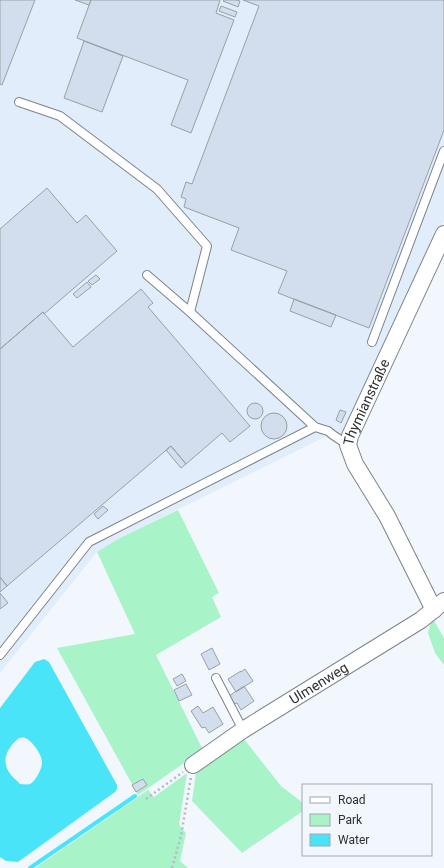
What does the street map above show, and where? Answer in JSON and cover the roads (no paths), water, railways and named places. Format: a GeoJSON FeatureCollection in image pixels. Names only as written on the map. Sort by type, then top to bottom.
{"type":"FeatureCollection","features":[{"type":"Feature","properties":{"kind":"street","name":"Thymianstraße"},"geometry":{"type":"LineString","coordinates":[[439,605],[355,464],[348,444],[350,436],[444,234]]}},
{"type":"Feature","properties":{"kind":"street","name":"Ulmenweg"},"geometry":{"type":"LineString","coordinates":[[193,765],[243,730],[421,620],[439,605]]}},
{"type":"Feature","properties":{"kind":"lane"},"geometry":{"type":"LineString","coordinates":[[19,102],[60,116],[156,189],[207,246],[190,312]]}},
{"type":"Feature","properties":{"kind":"lane"},"geometry":{"type":"LineString","coordinates":[[372,342],[444,151]]}},
{"type":"Feature","properties":{"kind":"lane"},"geometry":{"type":"LineString","coordinates":[[148,275],[316,427],[328,431],[348,444]]}},
{"type":"Feature","properties":{"kind":"lane"},"geometry":{"type":"LineString","coordinates":[[0,655],[89,542],[316,427]]}},
{"type":"Feature","properties":{"kind":"lane"},"geometry":{"type":"LineString","coordinates":[[216,678],[243,730]]}},
{"type":"Feature","properties":{"kind":"water"},"geometry":{"type":"Polygon","coordinates":[[[44,659],[49,662],[117,785],[117,789],[115,792],[18,862],[6,861],[0,857],[0,708],[35,662],[44,659]],[[19,738],[8,750],[6,755],[6,765],[11,775],[20,784],[29,784],[34,781],[38,775],[42,766],[42,760],[34,745],[28,739],[19,738]]]}},
{"type":"Feature","properties":{"kind":"waterway"},"geometry":{"type":"LineString","coordinates":[[30,868],[135,796]]}}]}
